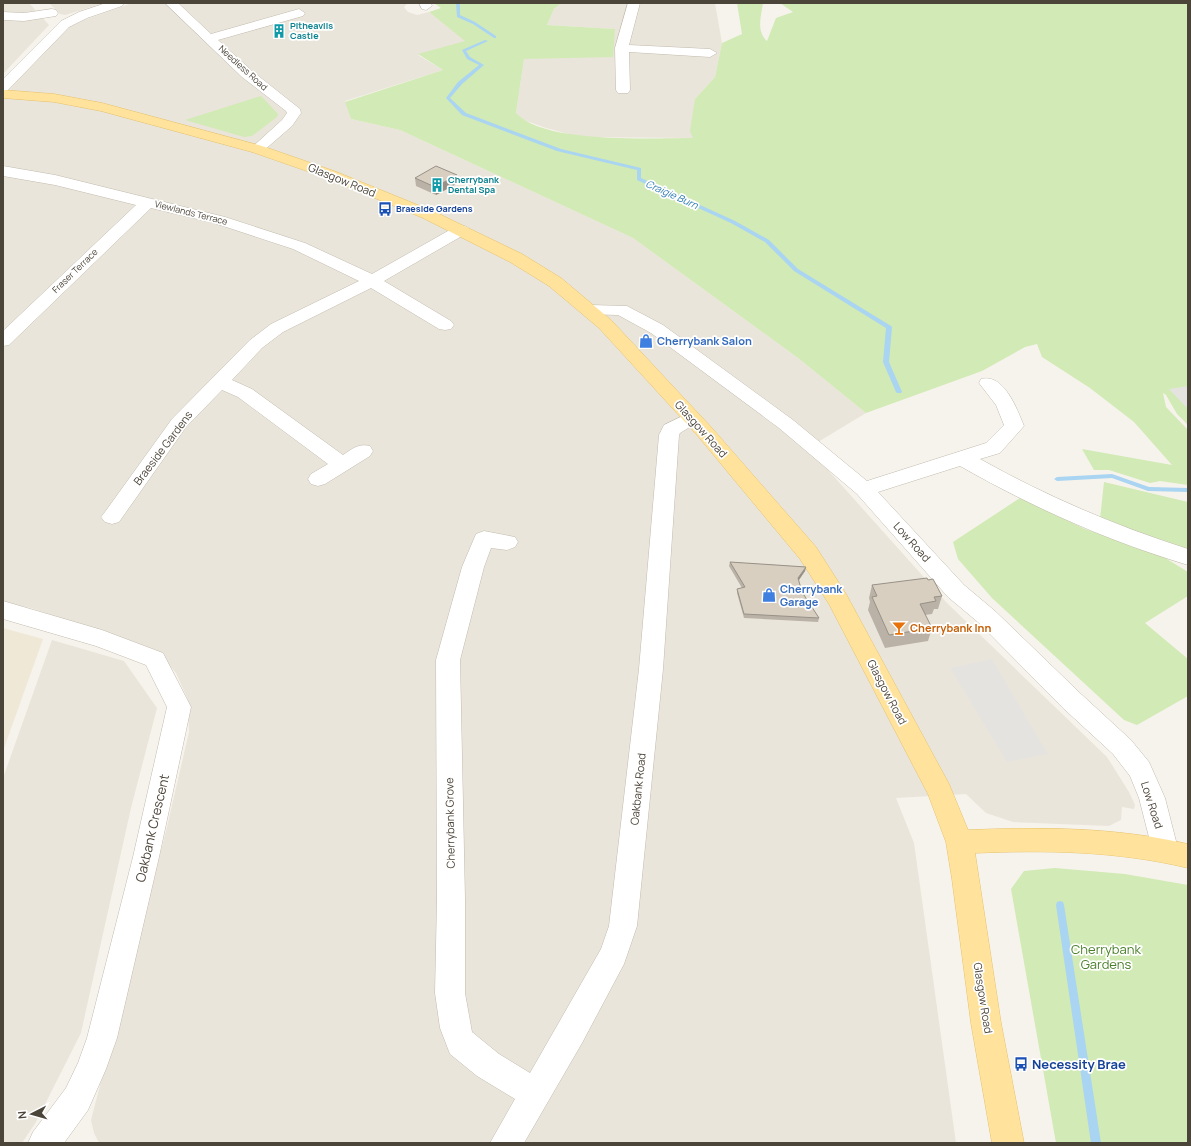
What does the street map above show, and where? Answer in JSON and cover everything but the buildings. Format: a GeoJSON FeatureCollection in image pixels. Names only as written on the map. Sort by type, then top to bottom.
{"type":"FeatureCollection","features":[{"type":"Feature","properties":{"kind":"main road","name":"Glasgow Road"},"geometry":{"type":"LineString","coordinates":[[3,94],[54,98],[102,107],[257,149],[336,177],[460,230],[541,273],[590,310],[691,418],[786,527],[819,570],[838,600],[936,784],[959,842],[966,879],[986,1022],[1008,1143]]}},
{"type":"Feature","properties":{"kind":"main road"},"geometry":{"type":"LineString","coordinates":[[959,842],[1020,840],[1091,841],[1126,844],[1176,853]]}},
{"type":"Feature","properties":{"kind":"street"},"geometry":{"type":"LineString","coordinates":[[43,3],[52,13],[60,18],[71,20]]}},
{"type":"Feature","properties":{"kind":"street"},"geometry":{"type":"LineString","coordinates":[[3,87],[61,28],[71,20],[118,3]]}},
{"type":"Feature","properties":{"kind":"street","name":"Needless Road"},"geometry":{"type":"LineString","coordinates":[[171,3],[261,86],[293,109],[294,113],[287,123],[257,149]]}},
{"type":"Feature","properties":{"kind":"street"},"geometry":{"type":"LineString","coordinates":[[623,90],[622,48],[634,3]]}},
{"type":"Feature","properties":{"kind":"street"},"geometry":{"type":"LineString","coordinates":[[3,16],[24,17],[52,13]]}},
{"type":"Feature","properties":{"kind":"street"},"geometry":{"type":"LineString","coordinates":[[210,38],[299,13]]}},
{"type":"Feature","properties":{"kind":"street"},"geometry":{"type":"LineString","coordinates":[[622,48],[710,53]]}},
{"type":"Feature","properties":{"kind":"street","name":"Viewlands Terrace"},"geometry":{"type":"LineString","coordinates":[[3,172],[55,180],[148,202],[220,220],[299,246],[372,280],[446,325]]}},
{"type":"Feature","properties":{"kind":"street","name":"Fraser Terrace"},"geometry":{"type":"LineString","coordinates":[[3,341],[148,202]]}},
{"type":"Feature","properties":{"kind":"street"},"geometry":{"type":"LineString","coordinates":[[372,280],[460,230]]}},
{"type":"Feature","properties":{"kind":"street","name":"Braeside Gardens"},"geometry":{"type":"LineString","coordinates":[[112,518],[179,423],[218,381],[265,336],[372,280]]}},
{"type":"Feature","properties":{"kind":"street","name":"Low Road"},"geometry":{"type":"LineString","coordinates":[[590,310],[621,310],[657,329],[704,362],[786,424],[864,489],[956,591],[987,617],[1072,701],[1122,747],[1140,770],[1176,853]]}},
{"type":"Feature","properties":{"kind":"street"},"geometry":{"type":"LineString","coordinates":[[218,381],[245,393],[342,464]]}},
{"type":"Feature","properties":{"kind":"street"},"geometry":{"type":"LineString","coordinates":[[864,489],[993,448],[1014,426],[1005,403],[988,383]]}},
{"type":"Feature","properties":{"kind":"street","name":"Oakbank Road"},"geometry":{"type":"LineString","coordinates":[[506,1143],[536,1094],[614,954],[623,926],[650,668],[669,435],[671,429],[691,418]]}},
{"type":"Feature","properties":{"kind":"street"},"geometry":{"type":"LineString","coordinates":[[318,479],[363,451]]}},
{"type":"Feature","properties":{"kind":"street"},"geometry":{"type":"LineString","coordinates":[[962,458],[1008,485],[1068,513],[1135,541],[1188,557]]}},
{"type":"Feature","properties":{"kind":"street","name":"Cherrybank Grove"},"geometry":{"type":"LineString","coordinates":[[507,542],[484,539],[473,567],[448,660],[451,899],[450,993],[455,1028],[461,1043],[488,1065],[522,1084],[536,1094]]}},
{"type":"Feature","properties":{"kind":"street","name":"Oakbank Crescent"},"geometry":{"type":"LineString","coordinates":[[3,610],[102,639],[155,659],[179,707],[146,857],[102,1038],[92,1069],[53,1141]]}},
{"type":"Feature","properties":{"kind":"shaded area"},"geometry":{"type":"Polygon","coordinates":[[[3,3],[29,3],[49,25],[3,74],[3,3]]]}},
{"type":"Feature","properties":{"kind":"shaded area"},"geometry":{"type":"Polygon","coordinates":[[[49,3],[104,3],[65,15],[60,14],[49,3]]]}},
{"type":"Feature","properties":{"kind":"shaded area"},"geometry":{"type":"Polygon","coordinates":[[[132,3],[408,3],[404,7],[408,12],[417,15],[429,12],[466,41],[418,55],[443,70],[345,101],[351,119],[400,130],[633,238],[798,358],[866,413],[818,442],[828,470],[947,603],[1107,757],[1129,792],[1135,805],[1134,809],[1122,807],[1121,820],[1109,826],[1013,822],[986,813],[966,794],[896,798],[914,843],[956,1143],[100,1143],[98,1141],[94,1133],[91,1120],[166,831],[189,732],[188,700],[176,673],[156,650],[31,608],[3,602],[3,96],[70,25],[132,3]]]}},
{"type":"Feature","properties":{"kind":"shaded area"},"geometry":{"type":"Polygon","coordinates":[[[561,3],[715,3],[722,43],[715,77],[695,99],[693,138],[580,137],[546,128],[521,119],[516,113],[524,59],[614,29],[547,25],[554,9],[561,3]]]}},
{"type":"Feature","properties":{"kind":"shaded area"},"geometry":{"type":"Polygon","coordinates":[[[1188,386],[1188,409],[1169,389],[1188,386]]]}},
{"type":"Feature","properties":{"kind":"shaded area"},"geometry":{"type":"Polygon","coordinates":[[[3,628],[43,639],[3,751],[3,628]]]}},
{"type":"Feature","properties":{"kind":"shaded area"},"geometry":{"type":"Polygon","coordinates":[[[52,640],[124,661],[157,708],[131,808],[81,1033],[36,1122],[22,1143],[3,1143],[3,778],[52,640]]]}},
{"type":"Feature","properties":{"kind":"shaded area"},"geometry":{"type":"Polygon","coordinates":[[[992,659],[1048,754],[1007,762],[950,668],[992,659]]]}},
{"type":"Feature","properties":{"kind":"green space"},"geometry":{"type":"Polygon","coordinates":[[[434,3],[561,3],[554,9],[547,25],[615,29],[613,57],[524,59],[516,113],[530,123],[550,130],[573,135],[626,138],[693,138],[690,131],[695,99],[715,77],[722,43],[742,34],[737,3],[763,3],[760,28],[761,33],[767,41],[776,18],[793,12],[780,3],[1188,3],[1188,425],[1177,414],[1166,395],[1163,393],[1166,407],[1188,430],[1188,485],[1160,481],[1150,483],[1109,470],[1094,470],[1082,449],[1172,465],[1134,422],[1090,388],[1042,357],[1037,344],[1025,347],[982,371],[866,413],[798,358],[633,238],[400,130],[351,119],[345,102],[443,70],[418,54],[465,41],[429,12],[441,8],[434,3]]]}},
{"type":"Feature","properties":{"kind":"green space"},"geometry":{"type":"Polygon","coordinates":[[[261,96],[278,114],[277,117],[252,136],[244,137],[185,120],[261,96]]]}},
{"type":"Feature","properties":{"kind":"green space"},"geometry":{"type":"Polygon","coordinates":[[[1104,482],[1188,502],[1188,549],[1172,546],[1100,519],[1104,482]]]}},
{"type":"Feature","properties":{"kind":"green space"},"geometry":{"type":"Polygon","coordinates":[[[1020,498],[1085,529],[1157,553],[1188,572],[1188,596],[1145,623],[1188,659],[1188,696],[1137,725],[1124,720],[992,598],[958,559],[953,542],[1020,498]]]}},
{"type":"Feature","properties":{"kind":"green space","name":"Cherrybank Gardens"},"geometry":{"type":"Polygon","coordinates":[[[1055,868],[1125,874],[1188,885],[1188,1143],[1056,1143],[1011,889],[1024,871],[1055,868]]]}},
{"type":"Feature","properties":{"kind":"waterway","name":"Craigie Burn"},"geometry":{"type":"LineString","coordinates":[[458,3],[458,16],[474,23],[495,37]]}},
{"type":"Feature","properties":{"kind":"waterway","name":"Craigie Burn"},"geometry":{"type":"LineString","coordinates":[[486,41],[464,50],[468,58],[482,65],[460,83],[448,98],[464,114],[559,150],[639,169],[639,179],[733,222],[767,241],[796,270],[889,327],[886,362],[899,392]]}},
{"type":"Feature","properties":{"kind":"waterway"},"geometry":{"type":"LineString","coordinates":[[1057,479],[1112,476],[1148,489],[1188,490]]}},
{"type":"Feature","properties":{"kind":"waterway"},"geometry":{"type":"LineString","coordinates":[[1060,905],[1096,1143]]}},
{"type":"Feature","properties":{"kind":"place","name":"Pitheavlis Castle"},"geometry":{"type":"Point","coordinates":[279,31]}},
{"type":"Feature","properties":{"kind":"place","name":"Cherrybank Dental Spa"},"geometry":{"type":"Point","coordinates":[437,185]}},
{"type":"Feature","properties":{"kind":"place","name":"Braeside Gardens"},"geometry":{"type":"Point","coordinates":[385,209]}},
{"type":"Feature","properties":{"kind":"place","name":"Cherrybank Salon"},"geometry":{"type":"Point","coordinates":[646,341]}},
{"type":"Feature","properties":{"kind":"place","name":"Cherrybank Garage"},"geometry":{"type":"Point","coordinates":[769,595]}},
{"type":"Feature","properties":{"kind":"place","name":"Cherrybank Inn"},"geometry":{"type":"Point","coordinates":[899,628]}},
{"type":"Feature","properties":{"kind":"place","name":"Necessity Brae"},"geometry":{"type":"Point","coordinates":[1021,1064]}}]}
